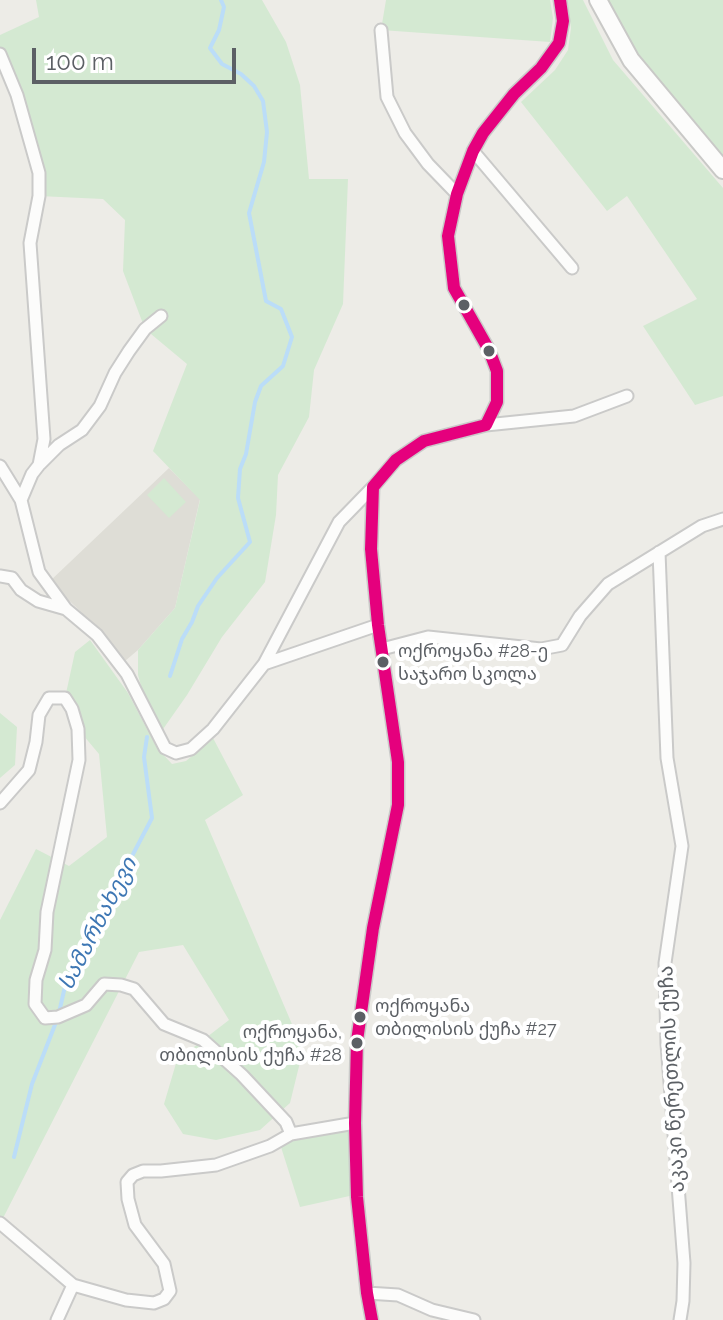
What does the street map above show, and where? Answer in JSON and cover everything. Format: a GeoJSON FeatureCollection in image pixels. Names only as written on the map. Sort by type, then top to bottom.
{"type":"FeatureCollection","features":[{"type":"Feature","properties":{"kind":"main road"},"geometry":{"type":"LineString","coordinates":[[598,0],[631,60],[723,170]]}},
{"type":"Feature","properties":{"kind":"street"},"geometry":{"type":"LineString","coordinates":[[486,425],[497,402],[497,371],[489,350],[454,288],[448,236],[457,194],[483,133],[559,43],[563,21],[560,0]]}},
{"type":"Feature","properties":{"kind":"street"},"geometry":{"type":"LineString","coordinates":[[381,30],[387,97],[405,133],[428,164],[457,194]]}},
{"type":"Feature","properties":{"kind":"street"},"geometry":{"type":"LineString","coordinates":[[0,54],[17,95],[39,173],[39,196],[30,243],[44,415],[39,465]]}},
{"type":"Feature","properties":{"kind":"street"},"geometry":{"type":"LineString","coordinates":[[473,151],[572,268]]}},
{"type":"Feature","properties":{"kind":"street"},"geometry":{"type":"LineString","coordinates":[[21,500],[32,474],[59,445],[82,430],[100,406],[129,351],[145,329],[161,316]]}},
{"type":"Feature","properties":{"kind":"street"},"geometry":{"type":"LineString","coordinates":[[0,466],[21,500],[39,572],[66,609],[97,635],[127,674],[156,734],[165,748],[176,753],[191,749],[213,729],[264,664],[339,522],[396,460],[424,441],[486,425],[574,416],[627,396]]}},
{"type":"Feature","properties":{"kind":"street"},"geometry":{"type":"LineString","coordinates":[[372,1320],[357,1197],[357,1041],[373,928],[398,805],[398,762],[378,625],[371,549],[373,487]]}},
{"type":"Feature","properties":{"kind":"street"},"geometry":{"type":"LineString","coordinates":[[382,649],[428,637],[541,649],[562,645],[580,616],[608,584],[702,526],[723,519]]}},
{"type":"Feature","properties":{"kind":"street","name":"აკაკი წერეთლის ქუჩა"},"geometry":{"type":"LineString","coordinates":[[659,552],[667,758],[682,846],[665,963],[667,1044],[684,1263],[680,1320]]}},
{"type":"Feature","properties":{"kind":"street"},"geometry":{"type":"LineString","coordinates":[[0,564],[6,577],[21,590],[38,601],[66,609]]}},
{"type":"Feature","properties":{"kind":"street"},"geometry":{"type":"LineString","coordinates":[[264,664],[378,625]]}},
{"type":"Feature","properties":{"kind":"street"},"geometry":{"type":"LineString","coordinates":[[0,803],[29,770],[39,715],[49,698],[65,698],[78,729],[79,760],[47,912],[45,950],[36,980],[35,1004],[45,1018],[58,1017],[86,1005],[104,984],[134,989],[164,1024],[203,1040],[242,1075],[286,1122],[291,1134]]}},
{"type":"Feature","properties":{"kind":"street"},"geometry":{"type":"LineString","coordinates":[[0,1223],[73,1285],[126,1300],[154,1303],[164,1299],[170,1291],[164,1264],[135,1225],[127,1182],[133,1175],[143,1171],[216,1165],[270,1146],[291,1134],[355,1123]]}},
{"type":"Feature","properties":{"kind":"street"},"geometry":{"type":"LineString","coordinates":[[57,1320],[73,1285]]}},
{"type":"Feature","properties":{"kind":"street"},"geometry":{"type":"LineString","coordinates":[[367,1293],[398,1295],[432,1310],[474,1320]]}},
{"type":"Feature","properties":{"kind":"shaded area"},"geometry":{"type":"Polygon","coordinates":[[[169,468],[200,499],[175,608],[125,661],[49,582],[169,468]]]}},
{"type":"Feature","properties":{"kind":"green space"},"geometry":{"type":"Polygon","coordinates":[[[36,0],[262,0],[286,42],[300,85],[309,179],[348,179],[343,304],[314,370],[309,417],[278,475],[276,515],[265,582],[222,637],[161,732],[145,700],[138,675],[138,650],[175,608],[200,500],[153,451],[187,364],[145,329],[123,271],[125,220],[103,199],[39,196],[39,173],[0,54],[0,35],[39,17],[36,0]]]}},
{"type":"Feature","properties":{"kind":"green space"},"geometry":{"type":"Polygon","coordinates":[[[386,0],[550,0],[553,18],[550,42],[381,30],[386,0]]]}},
{"type":"Feature","properties":{"kind":"green space"},"geometry":{"type":"Polygon","coordinates":[[[567,0],[583,0],[613,60],[723,188],[723,396],[695,405],[643,326],[697,299],[627,196],[607,211],[521,102],[555,70],[568,50],[571,28],[567,0]]]}},
{"type":"Feature","properties":{"kind":"green space"},"geometry":{"type":"Polygon","coordinates":[[[606,0],[723,0],[723,160],[635,60],[606,0]]]}},
{"type":"Feature","properties":{"kind":"green space"},"geometry":{"type":"Polygon","coordinates":[[[164,478],[186,502],[169,518],[147,495],[164,478]]]}},
{"type":"Feature","properties":{"kind":"green space"},"geometry":{"type":"Polygon","coordinates":[[[90,640],[128,693],[157,748],[172,764],[186,761],[213,738],[243,795],[205,820],[303,1050],[290,1103],[260,1130],[216,1140],[183,1134],[164,1104],[177,1060],[229,1020],[183,945],[139,952],[0,1224],[0,920],[36,849],[69,866],[107,837],[99,754],[78,729],[65,698],[75,652],[90,640]]]}},
{"type":"Feature","properties":{"kind":"green space"},"geometry":{"type":"Polygon","coordinates":[[[0,713],[17,727],[15,765],[0,778],[0,713]]]}},
{"type":"Feature","properties":{"kind":"green space"},"geometry":{"type":"Polygon","coordinates":[[[348,1131],[354,1195],[300,1207],[281,1147],[293,1138],[348,1131]]]}},
{"type":"Feature","properties":{"kind":"waterway","name":"სამარხახევი"},"geometry":{"type":"LineString","coordinates":[[170,676],[182,639],[198,606],[217,578],[250,542],[238,498],[240,469],[261,386],[283,366],[292,337],[281,309],[266,301],[249,213],[264,162],[267,132],[263,101],[254,86],[241,74],[222,64],[210,48],[219,30],[224,7],[221,0]]}},
{"type":"Feature","properties":{"kind":"waterway","name":"სამარხახევი"},"geometry":{"type":"LineString","coordinates":[[14,1157],[32,1084],[58,1017],[66,982],[152,818],[144,757],[147,737]]}},
{"type":"Feature","properties":{"kind":"transit line"},"geometry":{"type":"LineString","coordinates":[[372,1320],[357,1197],[357,1041],[373,928],[398,805],[398,762],[378,625],[371,549],[373,487],[396,460],[424,441],[486,425],[497,402],[497,371],[489,350],[454,288],[448,236],[457,194],[483,133],[559,43],[563,21],[560,0]]}},
{"type":"Feature","properties":{"kind":"place","name":"ოქროყანა #28-ე საჯარო სკოლა"},"geometry":{"type":"Point","coordinates":[383,662]}},
{"type":"Feature","properties":{"kind":"place","name":"ოქროყანა თბილისის ქუჩა #27"},"geometry":{"type":"Point","coordinates":[360,1017]}},
{"type":"Feature","properties":{"kind":"place","name":"ოქროყანა, თბილისის ქუჩა #28"},"geometry":{"type":"Point","coordinates":[357,1043]}}]}
